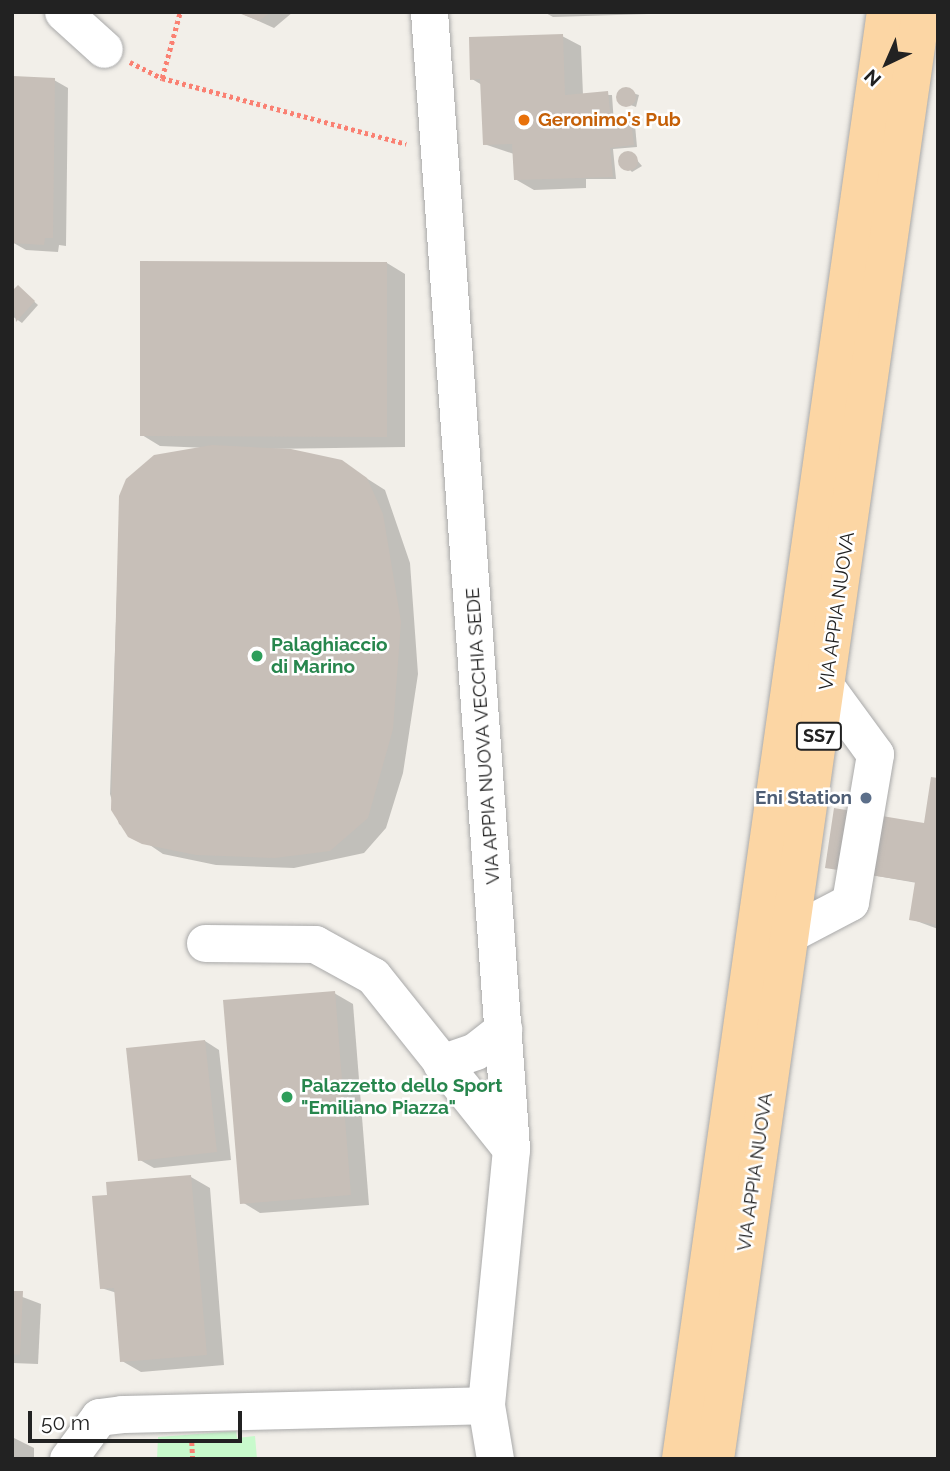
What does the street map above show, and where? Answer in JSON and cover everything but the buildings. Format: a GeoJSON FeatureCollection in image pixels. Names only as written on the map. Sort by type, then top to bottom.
{"type":"FeatureCollection","features":[{"type":"Feature","properties":{"kind":"main road","name":"VIA APPIA NUOVA"},"geometry":{"type":"LineString","coordinates":[[681,1459],[886,12]]}},
{"type":"Feature","properties":{"kind":"main road","name":"VIA APPIA NUOVA"},"geometry":{"type":"LineString","coordinates":[[715,1459],[921,12]]}},
{"type":"Feature","properties":{"kind":"street"},"geometry":{"type":"LineString","coordinates":[[63,12],[103,49]]}},
{"type":"Feature","properties":{"kind":"street","name":"VIA APPIA NUOVA VECCHIA SEDE"},"geometry":{"type":"LineString","coordinates":[[429,12],[442,150],[511,1149],[486,1405],[495,1459]]}},
{"type":"Feature","properties":{"kind":"street"},"geometry":{"type":"LineString","coordinates":[[788,935],[850,902],[875,754],[826,687]]}},
{"type":"Feature","properties":{"kind":"street"},"geometry":{"type":"LineString","coordinates":[[205,943],[315,944],[346,958],[373,976],[511,1149]]}},
{"type":"Feature","properties":{"kind":"street"},"geometry":{"type":"LineString","coordinates":[[440,1063],[475,1051],[503,1029]]}},
{"type":"Feature","properties":{"kind":"street"},"geometry":{"type":"LineString","coordinates":[[68,1459],[99,1418],[122,1414],[486,1405]]}},
{"type":"Feature","properties":{"kind":"path"},"geometry":{"type":"LineString","coordinates":[[162,78],[180,12]]}},
{"type":"Feature","properties":{"kind":"path"},"geometry":{"type":"LineString","coordinates":[[103,49],[162,78],[356,135],[442,150]]}},
{"type":"Feature","properties":{"kind":"green space"},"geometry":{"type":"Polygon","coordinates":[[[236,1431],[237,1438],[255,1436],[257,1459],[157,1459],[158,1437],[236,1431]]]}},
{"type":"Feature","properties":{"kind":"place","name":"Geronimo's Pub"},"geometry":{"type":"Point","coordinates":[524,120]}},
{"type":"Feature","properties":{"kind":"place","name":"Palaghiaccio di Marino"},"geometry":{"type":"Point","coordinates":[257,656]}},
{"type":"Feature","properties":{"kind":"place","name":"Eni Station"},"geometry":{"type":"Point","coordinates":[866,798]}},
{"type":"Feature","properties":{"kind":"place","name":"Palazzetto dello Sport \"Emiliano Piazza\""},"geometry":{"type":"Point","coordinates":[287,1097]}}]}
